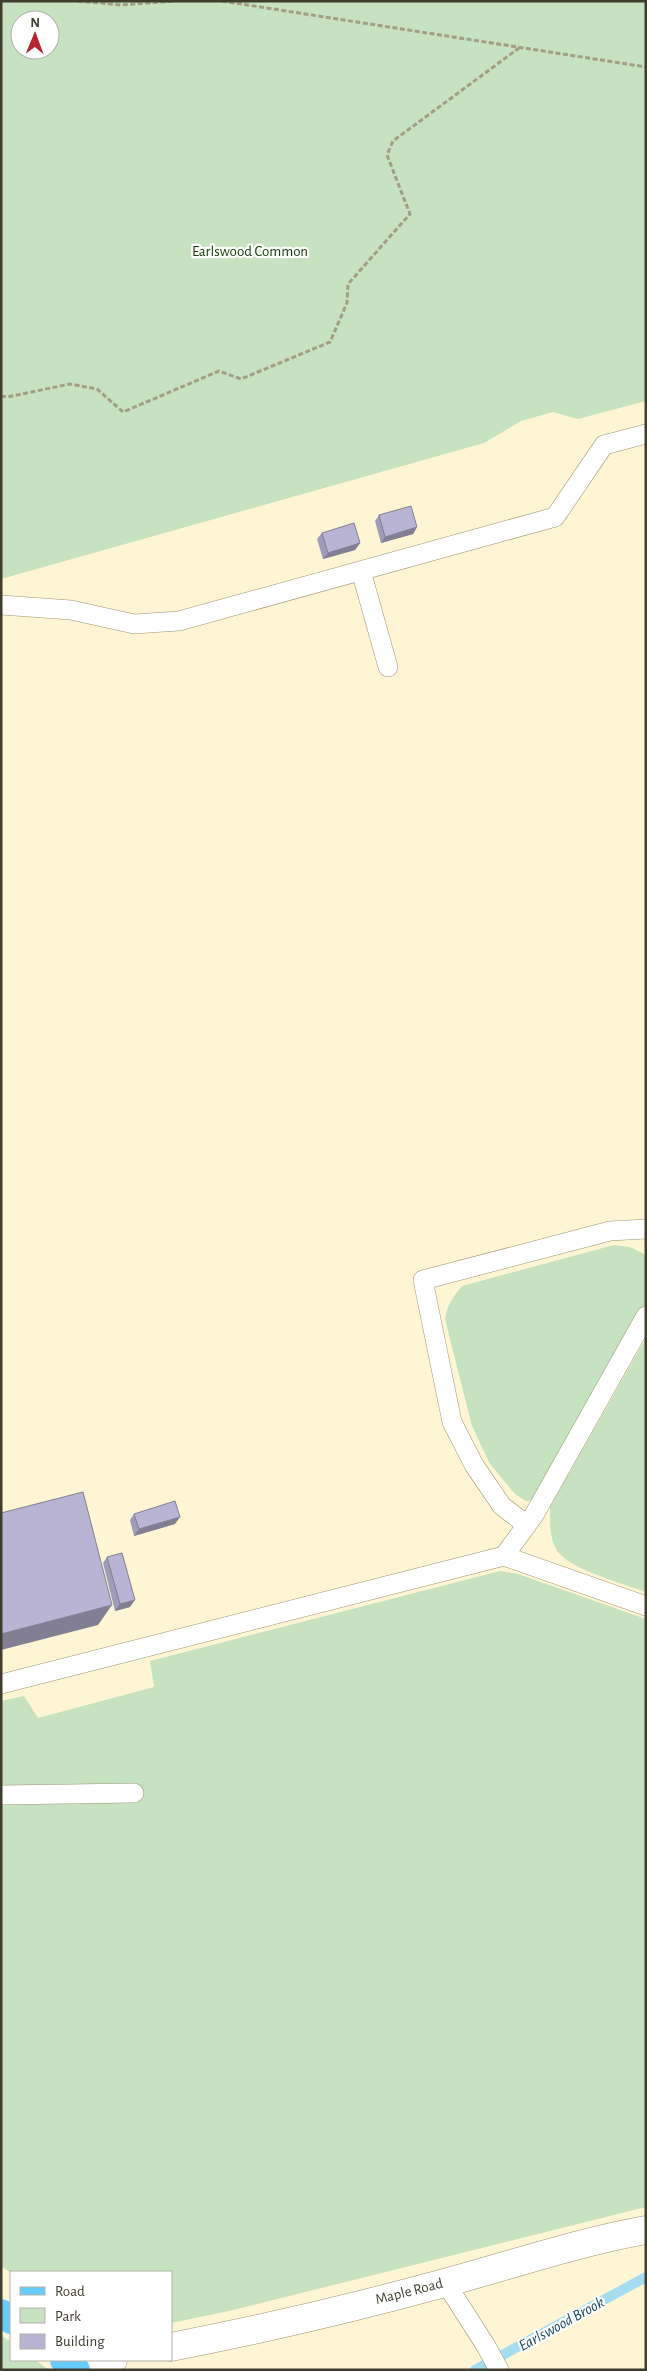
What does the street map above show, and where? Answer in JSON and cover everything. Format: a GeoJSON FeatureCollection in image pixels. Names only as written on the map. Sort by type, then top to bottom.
{"type":"FeatureCollection","features":[{"type":"Feature","properties":{"kind":"main road"},"geometry":{"type":"LineString","coordinates":[[65,2361],[76,2370]]}},
{"type":"Feature","properties":{"kind":"street","name":"Maple Road"},"geometry":{"type":"LineString","coordinates":[[172,2347],[325,2312],[446,2282],[607,2237],[646,2230]]}},
{"type":"Feature","properties":{"kind":"street"},"geometry":{"type":"LineString","coordinates":[[93,2370],[111,2361]]}},
{"type":"Feature","properties":{"kind":"lane"},"geometry":{"type":"LineString","coordinates":[[1,606],[71,610],[134,624],[179,621],[555,517],[604,445],[646,434]]}},
{"type":"Feature","properties":{"kind":"lane"},"geometry":{"type":"LineString","coordinates":[[361,571],[388,667]]}},
{"type":"Feature","properties":{"kind":"lane"},"geometry":{"type":"LineString","coordinates":[[527,1525],[502,1506],[474,1465],[452,1422],[423,1280],[610,1231],[646,1229]]}},
{"type":"Feature","properties":{"kind":"lane"},"geometry":{"type":"LineString","coordinates":[[504,1556],[527,1525],[646,1316]]}},
{"type":"Feature","properties":{"kind":"lane"},"geometry":{"type":"LineString","coordinates":[[1,1684],[504,1556],[646,1606]]}},
{"type":"Feature","properties":{"kind":"lane"},"geometry":{"type":"LineString","coordinates":[[1,1795],[134,1793]]}},
{"type":"Feature","properties":{"kind":"lane"},"geometry":{"type":"LineString","coordinates":[[446,2282],[499,2370]]}},
{"type":"Feature","properties":{"kind":"path"},"geometry":{"type":"LineString","coordinates":[[78,1],[121,5],[175,1]]}},
{"type":"Feature","properties":{"kind":"path"},"geometry":{"type":"LineString","coordinates":[[222,1],[646,66]]}},
{"type":"Feature","properties":{"kind":"path"},"geometry":{"type":"LineString","coordinates":[[1,396],[7,397],[70,384],[97,389],[123,412],[219,371],[241,379],[330,342],[347,303],[348,284],[410,214],[387,155],[393,140],[519,48]]}},
{"type":"Feature","properties":{"kind":"green space","name":"Earlswood Common"},"geometry":{"type":"Polygon","coordinates":[[[1,1],[646,1],[646,401],[578,419],[553,412],[521,421],[484,443],[1,579],[1,1]]]}},
{"type":"Feature","properties":{"kind":"green space"},"geometry":{"type":"Polygon","coordinates":[[[614,1245],[630,1247],[646,1255],[646,1324],[536,1500],[526,1501],[515,1494],[490,1464],[472,1426],[445,1319],[447,1309],[462,1286],[614,1245]]]}},
{"type":"Feature","properties":{"kind":"green space"},"geometry":{"type":"Polygon","coordinates":[[[646,1338],[646,1592],[599,1576],[565,1559],[558,1552],[553,1542],[550,1507],[646,1338]]]}},
{"type":"Feature","properties":{"kind":"green space"},"geometry":{"type":"Polygon","coordinates":[[[500,1571],[518,1574],[646,1619],[646,2207],[229,2311],[172,2323],[172,2271],[10,2272],[1,2266],[1,1701],[24,1696],[38,1718],[154,1687],[150,1661],[500,1571]]]}},
{"type":"Feature","properties":{"kind":"green space"},"geometry":{"type":"Polygon","coordinates":[[[1,2335],[10,2341],[10,2361],[36,2361],[49,2370],[1,2370],[1,2335]]]}},
{"type":"Feature","properties":{"kind":"building"},"geometry":{"type":"Polygon","coordinates":[[[411,506],[417,527],[385,537],[379,515],[411,506]]]}},
{"type":"Feature","properties":{"kind":"building"},"geometry":{"type":"Polygon","coordinates":[[[354,523],[360,543],[328,553],[322,533],[354,523]]]}},
{"type":"Feature","properties":{"kind":"building"},"geometry":{"type":"Polygon","coordinates":[[[83,1492],[112,1605],[1,1634],[1,1513],[83,1492]]]}},
{"type":"Feature","properties":{"kind":"building"},"geometry":{"type":"Polygon","coordinates":[[[175,1501],[180,1517],[139,1529],[134,1514],[175,1501]]]}},
{"type":"Feature","properties":{"kind":"building"},"geometry":{"type":"Polygon","coordinates":[[[122,1553],[135,1600],[120,1604],[107,1557],[122,1553]]]}},
{"type":"Feature","properties":{"kind":"waterway","name":"Earlswood Brook"},"geometry":{"type":"LineString","coordinates":[[475,2370],[646,2277]]}}]}
